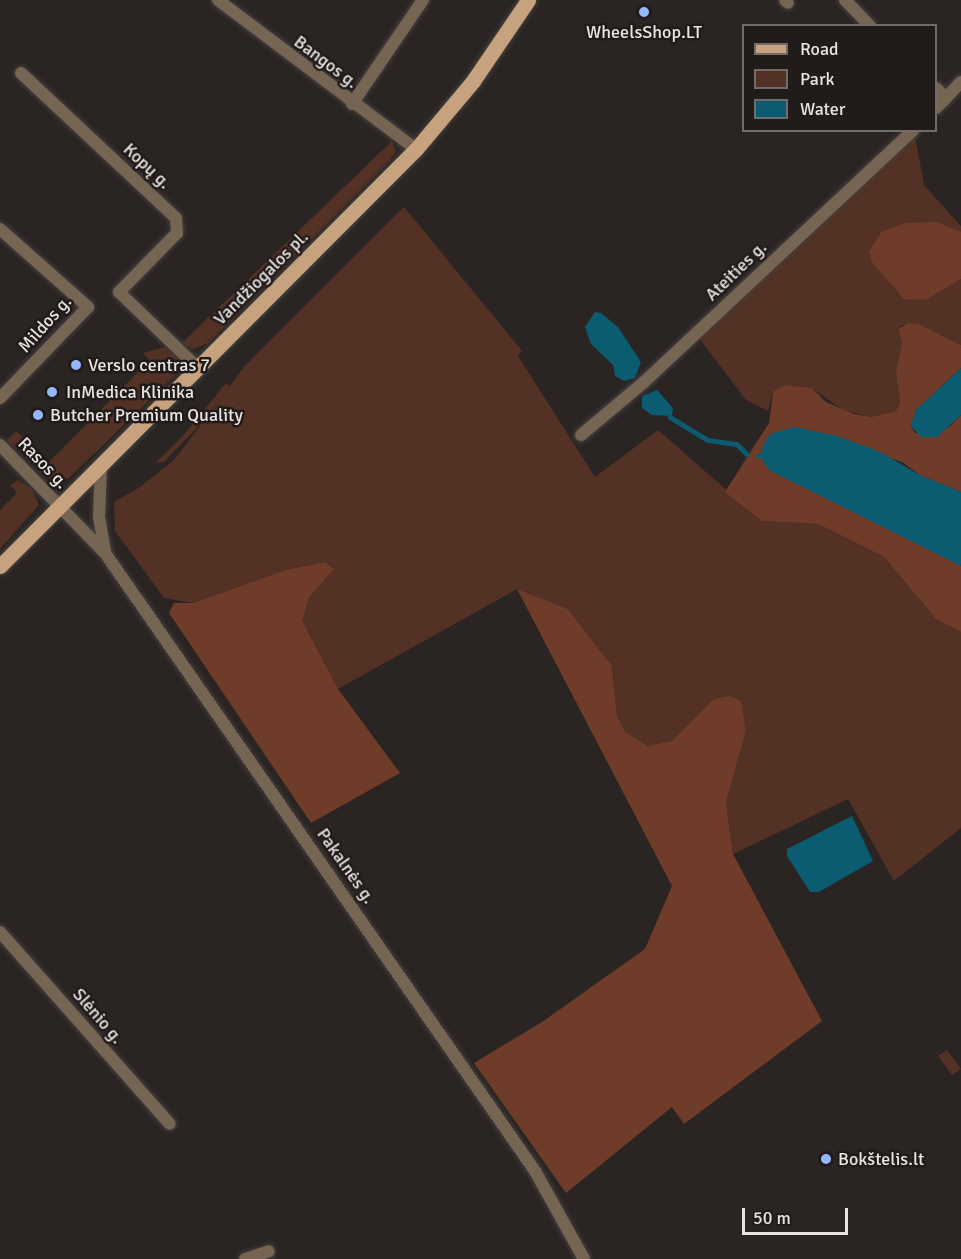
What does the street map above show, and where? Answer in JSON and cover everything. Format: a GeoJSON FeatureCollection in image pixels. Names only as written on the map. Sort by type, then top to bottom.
{"type":"FeatureCollection","features":[{"type":"Feature","properties":{"kind":"main road","name":"Vandžiogalos pl."},"geometry":{"type":"LineString","coordinates":[[0,566],[416,149],[473,81],[528,0]]}},
{"type":"Feature","properties":{"kind":"street","name":"Bangos g."},"geometry":{"type":"LineString","coordinates":[[218,0],[352,104],[416,149]]}},
{"type":"Feature","properties":{"kind":"street"},"geometry":{"type":"LineString","coordinates":[[352,104],[423,0]]}},
{"type":"Feature","properties":{"kind":"street"},"geometry":{"type":"LineString","coordinates":[[845,0],[868,24]]}},
{"type":"Feature","properties":{"kind":"street","name":"Kopų g."},"geometry":{"type":"LineString","coordinates":[[21,74],[179,224],[177,232],[119,292],[198,368]]}},
{"type":"Feature","properties":{"kind":"street"},"geometry":{"type":"LineString","coordinates":[[937,107],[961,82]]}},
{"type":"Feature","properties":{"kind":"street"},"geometry":{"type":"LineString","coordinates":[[937,89],[946,98]]}},
{"type":"Feature","properties":{"kind":"street","name":"Ateities g."},"geometry":{"type":"LineString","coordinates":[[581,435],[643,383],[911,132]]}},
{"type":"Feature","properties":{"kind":"street","name":"Mildos g."},"geometry":{"type":"LineString","coordinates":[[0,229],[88,307],[0,398]]}},
{"type":"Feature","properties":{"kind":"street","name":"Rasos g."},"geometry":{"type":"LineString","coordinates":[[0,445],[60,506]]}},
{"type":"Feature","properties":{"kind":"street"},"geometry":{"type":"LineString","coordinates":[[101,465],[99,517],[105,553]]}},
{"type":"Feature","properties":{"kind":"street","name":"Pakalnės g."},"geometry":{"type":"LineString","coordinates":[[60,506],[105,553],[535,1171],[584,1259]]}},
{"type":"Feature","properties":{"kind":"street","name":"Slėnio g."},"geometry":{"type":"LineString","coordinates":[[0,932],[170,1124]]}},
{"type":"Feature","properties":{"kind":"street"},"geometry":{"type":"LineString","coordinates":[[245,1259],[269,1251]]}},
{"type":"Feature","properties":{"kind":"green space"},"geometry":{"type":"Polygon","coordinates":[[[914,132],[924,185],[961,226],[961,232],[881,232],[885,276],[896,290],[926,300],[961,279],[961,345],[928,329],[902,325],[898,329],[902,342],[896,374],[900,403],[895,412],[871,417],[843,410],[812,388],[773,392],[768,411],[746,400],[696,334],[914,132]]]}},
{"type":"Feature","properties":{"kind":"green space"},"geometry":{"type":"Polygon","coordinates":[[[392,141],[396,152],[390,160],[208,343],[194,349],[182,343],[392,141]]]}},
{"type":"Feature","properties":{"kind":"green space"},"geometry":{"type":"Polygon","coordinates":[[[404,207],[522,351],[518,356],[595,477],[658,430],[762,521],[818,524],[884,557],[936,619],[961,632],[961,828],[894,881],[848,799],[733,854],[726,802],[746,731],[715,699],[672,741],[660,746],[648,746],[625,733],[617,716],[612,666],[568,609],[517,589],[338,689],[301,621],[309,598],[334,569],[324,562],[285,570],[193,603],[164,598],[115,531],[114,502],[140,487],[175,459],[244,367],[404,207]]]}},
{"type":"Feature","properties":{"kind":"green space"},"geometry":{"type":"Polygon","coordinates":[[[165,347],[181,360],[175,375],[69,478],[57,482],[43,475],[38,466],[39,458],[49,462],[150,360],[143,353],[165,347]]]}},
{"type":"Feature","properties":{"kind":"green space"},"geometry":{"type":"Polygon","coordinates":[[[226,383],[230,387],[195,430],[164,462],[155,463],[181,438],[226,383]]]}},
{"type":"Feature","properties":{"kind":"green space"},"geometry":{"type":"Polygon","coordinates":[[[16,431],[31,446],[18,449],[9,443],[7,440],[16,431]]]}},
{"type":"Feature","properties":{"kind":"green space"},"geometry":{"type":"Polygon","coordinates":[[[18,480],[32,489],[39,505],[0,549],[0,510],[17,493],[10,485],[18,480]]]}},
{"type":"Feature","properties":{"kind":"green space"},"geometry":{"type":"Polygon","coordinates":[[[947,1050],[961,1069],[952,1075],[938,1056],[947,1050]]]}},
{"type":"Feature","properties":{"kind":"shaded area"},"geometry":{"type":"Polygon","coordinates":[[[937,222],[961,232],[961,279],[926,300],[904,299],[872,262],[869,252],[881,232],[906,223],[937,222]]]}},
{"type":"Feature","properties":{"kind":"shaded area"},"geometry":{"type":"Polygon","coordinates":[[[909,323],[919,324],[961,345],[961,368],[916,410],[911,426],[915,433],[949,427],[961,415],[961,492],[920,475],[902,462],[795,427],[769,470],[961,566],[961,632],[936,619],[884,557],[818,524],[762,521],[725,492],[769,423],[773,392],[784,385],[812,388],[826,402],[854,414],[871,417],[895,412],[900,403],[896,373],[902,342],[898,329],[909,323]]]}},
{"type":"Feature","properties":{"kind":"shaded area"},"geometry":{"type":"Polygon","coordinates":[[[325,562],[334,569],[309,598],[302,621],[338,689],[400,773],[311,823],[169,613],[174,603],[193,603],[285,570],[325,562]]]}},
{"type":"Feature","properties":{"kind":"shaded area"},"geometry":{"type":"Polygon","coordinates":[[[517,589],[568,609],[612,666],[617,716],[625,732],[648,746],[672,741],[714,699],[730,696],[741,701],[746,731],[726,802],[733,854],[822,1021],[684,1124],[672,1107],[566,1193],[474,1063],[542,1022],[645,949],[672,886],[517,589]]]}},
{"type":"Feature","properties":{"kind":"water"},"geometry":{"type":"Polygon","coordinates":[[[595,312],[601,313],[618,327],[641,362],[635,378],[624,381],[615,376],[613,365],[591,344],[585,327],[595,312]]]}},
{"type":"Feature","properties":{"kind":"water"},"geometry":{"type":"Polygon","coordinates":[[[961,368],[961,415],[937,437],[921,437],[911,426],[916,410],[961,368]]]}},
{"type":"Feature","properties":{"kind":"water"},"geometry":{"type":"Polygon","coordinates":[[[657,390],[673,408],[672,416],[652,415],[642,408],[642,396],[657,390]]]}},
{"type":"Feature","properties":{"kind":"water"},"geometry":{"type":"Polygon","coordinates":[[[795,427],[837,436],[880,452],[920,475],[961,492],[961,566],[769,470],[761,458],[763,445],[770,434],[795,427]]]}},
{"type":"Feature","properties":{"kind":"water"},"geometry":{"type":"Polygon","coordinates":[[[852,816],[873,861],[819,892],[810,892],[787,856],[787,849],[852,816]]]}},
{"type":"Feature","properties":{"kind":"waterway"},"geometry":{"type":"LineString","coordinates":[[670,417],[708,440],[737,444],[747,454]]}},
{"type":"Feature","properties":{"kind":"place","name":"WheelsShop.LT"},"geometry":{"type":"Point","coordinates":[644,12]}},
{"type":"Feature","properties":{"kind":"place","name":"Verslo centras 7"},"geometry":{"type":"Point","coordinates":[76,365]}},
{"type":"Feature","properties":{"kind":"place","name":"InMedica Klinika"},"geometry":{"type":"Point","coordinates":[52,392]}},
{"type":"Feature","properties":{"kind":"place","name":"Butcher Premium Quality"},"geometry":{"type":"Point","coordinates":[38,415]}},
{"type":"Feature","properties":{"kind":"place","name":"Bokštelis.lt"},"geometry":{"type":"Point","coordinates":[826,1159]}}]}
